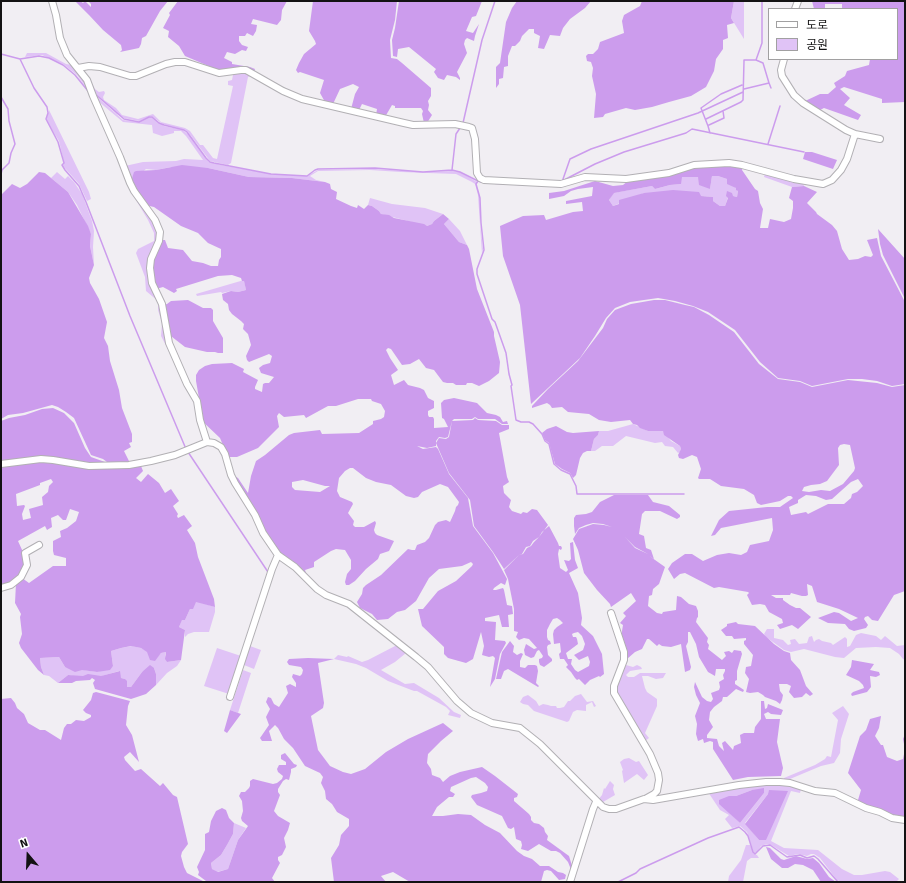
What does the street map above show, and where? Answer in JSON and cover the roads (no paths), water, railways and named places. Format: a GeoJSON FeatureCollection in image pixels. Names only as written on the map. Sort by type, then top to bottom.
{"type":"FeatureCollection","features":[{"type":"Feature","properties":{"kind":"street"},"geometry":{"type":"LineString","coordinates":[[52,1],[60,38],[67,55],[87,80],[132,187],[155,220],[160,232],[159,241],[150,259],[152,283],[162,304],[169,343],[196,401],[207,442]]}},
{"type":"Feature","properties":{"kind":"street"},"geometry":{"type":"LineString","coordinates":[[784,60],[781,70],[782,76],[794,95],[802,103],[846,130],[855,134],[880,139]]}},
{"type":"Feature","properties":{"kind":"street"},"geometry":{"type":"LineString","coordinates":[[78,68],[89,66],[100,67],[130,76],[136,76],[175,62],[185,62],[218,74],[246,70],[283,91],[302,99],[404,124],[455,124],[469,127],[472,128],[475,139],[475,167],[477,173],[480,178],[491,180],[561,184],[585,177],[626,180],[668,173],[694,165],[730,163],[794,179],[823,184],[832,180],[841,170],[847,159],[855,134]]}},
{"type":"Feature","properties":{"kind":"street"},"geometry":{"type":"LineString","coordinates":[[1,464],[41,459],[89,466],[129,465],[169,456],[207,442],[214,443],[221,447],[235,483],[255,515],[263,533],[278,555],[295,567],[317,589],[326,595],[349,604],[416,657],[428,667],[457,701],[468,711],[492,723],[520,728],[540,744],[596,802],[603,807],[616,809],[654,794],[657,791],[658,772],[650,754],[614,693],[614,686],[622,667],[624,656],[611,613]]}},
{"type":"Feature","properties":{"kind":"street"},"geometry":{"type":"LineString","coordinates":[[1,588],[11,585],[22,577],[27,565],[25,553],[39,545]]}},
{"type":"Feature","properties":{"kind":"street"},"geometry":{"type":"LineString","coordinates":[[230,697],[278,555]]}},
{"type":"Feature","properties":{"kind":"street"},"geometry":{"type":"LineString","coordinates":[[644,799],[653,800],[739,785],[780,782],[790,783],[814,791],[835,794],[892,818],[905,820]]}},
{"type":"Feature","properties":{"kind":"street"},"geometry":{"type":"LineString","coordinates":[[570,882],[596,802]]}},
{"type":"Feature","properties":{"kind":"waterway"},"geometry":{"type":"LineString","coordinates":[[463,123],[482,40],[495,1]]}},
{"type":"Feature","properties":{"kind":"waterway"},"geometry":{"type":"LineString","coordinates":[[706,119],[743,100],[744,60],[756,60],[762,43],[762,1]]}},
{"type":"Feature","properties":{"kind":"waterway"},"geometry":{"type":"LineString","coordinates":[[1,54],[20,59],[39,56],[49,58],[63,65],[75,75],[88,91]]}},
{"type":"Feature","properties":{"kind":"waterway"},"geometry":{"type":"LineString","coordinates":[[20,59],[34,88],[47,107],[48,113],[46,119],[58,142],[64,163],[62,165],[79,186],[86,202],[130,316],[186,449]]}},
{"type":"Feature","properties":{"kind":"waterway"},"geometry":{"type":"LineString","coordinates":[[744,89],[769,83],[763,63],[756,60]]}},
{"type":"Feature","properties":{"kind":"waterway"},"geometry":{"type":"LineString","coordinates":[[769,83],[771,88]]}},
{"type":"Feature","properties":{"kind":"waterway"},"geometry":{"type":"LineString","coordinates":[[710,133],[701,108],[721,94],[742,85]]}},
{"type":"Feature","properties":{"kind":"waterway"},"geometry":{"type":"LineString","coordinates":[[562,182],[570,159],[591,149],[698,113],[743,92]]}},
{"type":"Feature","properties":{"kind":"waterway"},"geometry":{"type":"LineString","coordinates":[[94,93],[124,119],[139,122],[152,117],[159,123],[184,130],[206,158],[210,162],[214,163],[271,174],[307,176],[318,169],[375,168],[423,172],[452,170],[460,172],[481,182]]}},
{"type":"Feature","properties":{"kind":"waterway"},"geometry":{"type":"LineString","coordinates":[[1,97],[8,109],[9,121],[15,144],[9,163],[2,170],[1,174]]}},
{"type":"Feature","properties":{"kind":"waterway"},"geometry":{"type":"LineString","coordinates":[[768,144],[780,106]]}},
{"type":"Feature","properties":{"kind":"waterway"},"geometry":{"type":"LineString","coordinates":[[709,125],[724,118],[723,111]]}},
{"type":"Feature","properties":{"kind":"waterway"},"geometry":{"type":"LineString","coordinates":[[452,170],[456,134],[460,128]]}},
{"type":"Feature","properties":{"kind":"waterway"},"geometry":{"type":"LineString","coordinates":[[564,180],[595,164],[624,152],[686,133],[692,129],[804,152]]}},
{"type":"Feature","properties":{"kind":"waterway"},"geometry":{"type":"LineString","coordinates":[[478,181],[476,184],[480,198],[484,250],[477,269],[477,274],[492,319],[495,322],[506,353],[512,385],[516,420],[533,424],[542,434],[545,441],[549,444],[554,464],[561,470],[570,474],[576,486],[577,494],[684,494]]}},
{"type":"Feature","properties":{"kind":"waterway"},"geometry":{"type":"LineString","coordinates":[[489,183],[551,186]]}},
{"type":"Feature","properties":{"kind":"waterway"},"geometry":{"type":"LineString","coordinates":[[188,452],[268,572]]}},
{"type":"Feature","properties":{"kind":"waterway"},"geometry":{"type":"LineString","coordinates":[[618,882],[636,873],[640,869],[708,838],[739,827],[748,836],[755,854],[763,846],[770,845],[787,857],[800,855],[807,858],[814,856],[838,882]]}}]}
